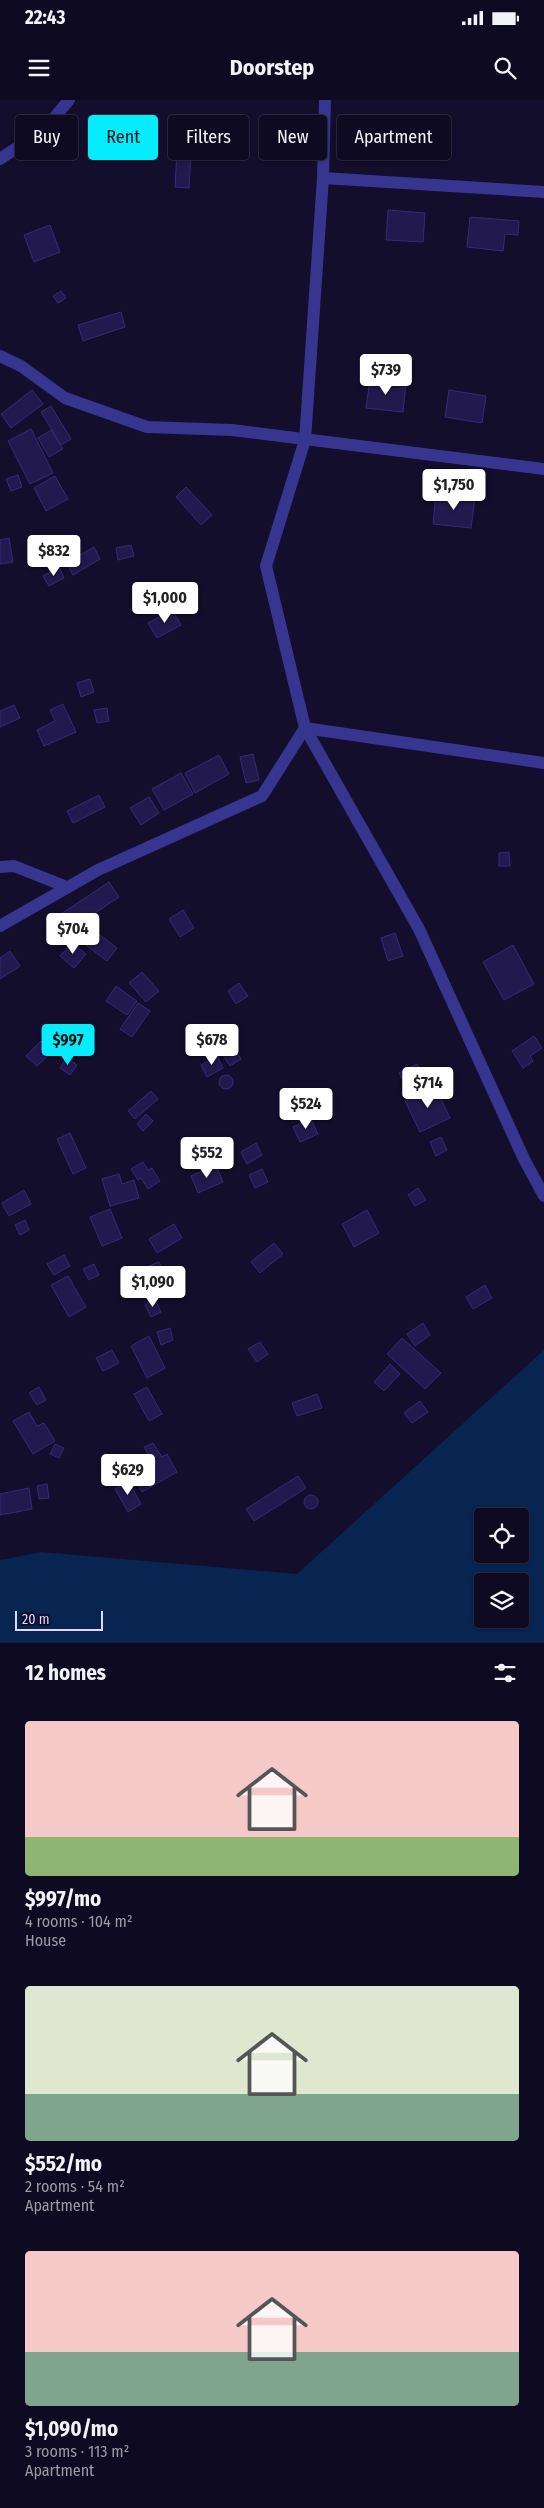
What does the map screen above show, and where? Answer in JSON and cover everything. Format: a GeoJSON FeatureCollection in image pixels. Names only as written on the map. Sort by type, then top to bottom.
{"type":"FeatureCollection","features":[{"type":"Feature","properties":{"kind":"street"},"geometry":{"type":"LineString","coordinates":[[0,159],[44,130],[69,100]]}},
{"type":"Feature","properties":{"kind":"street"},"geometry":{"type":"LineString","coordinates":[[325,100],[323,178],[305,440],[266,566],[305,728],[418,929],[524,1159],[544,1196]]}},
{"type":"Feature","properties":{"kind":"street"},"geometry":{"type":"LineString","coordinates":[[323,178],[544,192]]}},
{"type":"Feature","properties":{"kind":"street"},"geometry":{"type":"LineString","coordinates":[[0,356],[21,366],[65,398],[147,427],[232,430],[544,469]]}},
{"type":"Feature","properties":{"kind":"street"},"geometry":{"type":"LineString","coordinates":[[305,728],[544,763]]}},
{"type":"Feature","properties":{"kind":"street"},"geometry":{"type":"LineString","coordinates":[[0,926],[98,870],[262,796],[305,728]]}},
{"type":"Feature","properties":{"kind":"street"},"geometry":{"type":"LineString","coordinates":[[0,867],[14,866],[67,887]]}},
{"type":"Feature","properties":{"kind":"water"},"geometry":{"type":"Polygon","coordinates":[[[544,1350],[544,1643],[0,1643],[0,1560],[41,1552],[297,1574],[544,1350]]]}},
{"type":"Feature","properties":{"kind":"building"},"geometry":{"type":"Polygon","coordinates":[[[176,160],[191,160],[189,188],[175,187],[176,160]]]}},
{"type":"Feature","properties":{"kind":"building"},"geometry":{"type":"Polygon","coordinates":[[[388,210],[425,213],[423,242],[386,240],[388,210]]]}},
{"type":"Feature","properties":{"kind":"building"},"geometry":{"type":"Polygon","coordinates":[[[470,217],[519,221],[518,235],[505,234],[503,251],[467,247],[470,217]]]}},
{"type":"Feature","properties":{"kind":"building"},"geometry":{"type":"Polygon","coordinates":[[[50,225],[60,252],[34,262],[24,235],[50,225]]]}},
{"type":"Feature","properties":{"kind":"building"},"geometry":{"type":"Polygon","coordinates":[[[61,291],[66,298],[58,303],[53,296],[61,291]]]}},
{"type":"Feature","properties":{"kind":"building"},"geometry":{"type":"Polygon","coordinates":[[[121,312],[125,327],[83,341],[78,325],[121,312]]]}},
{"type":"Feature","properties":{"kind":"building"},"geometry":{"type":"Polygon","coordinates":[[[370,379],[406,383],[403,412],[366,408],[370,379]]]}},
{"type":"Feature","properties":{"kind":"building"},"geometry":{"type":"Polygon","coordinates":[[[32,390],[43,404],[11,428],[1,414],[32,390]]]}},
{"type":"Feature","properties":{"kind":"building"},"geometry":{"type":"Polygon","coordinates":[[[449,390],[486,396],[482,423],[445,417],[449,390]]]}},
{"type":"Feature","properties":{"kind":"building"},"geometry":{"type":"Polygon","coordinates":[[[51,406],[71,439],[61,445],[41,412],[51,406]]]}},
{"type":"Feature","properties":{"kind":"building"},"geometry":{"type":"Polygon","coordinates":[[[31,429],[53,473],[30,484],[8,441],[31,429]]]}},
{"type":"Feature","properties":{"kind":"building"},"geometry":{"type":"Polygon","coordinates":[[[51,430],[63,449],[49,457],[38,438],[51,430]]]}},
{"type":"Feature","properties":{"kind":"building"},"geometry":{"type":"Polygon","coordinates":[[[18,475],[22,487],[11,491],[6,479],[18,475]]]}},
{"type":"Feature","properties":{"kind":"building"},"geometry":{"type":"Polygon","coordinates":[[[55,476],[68,499],[46,511],[34,488],[55,476]]]}},
{"type":"Feature","properties":{"kind":"building"},"geometry":{"type":"Polygon","coordinates":[[[186,487],[212,515],[201,525],[176,497],[186,487]]]}},
{"type":"Feature","properties":{"kind":"building"},"geometry":{"type":"Polygon","coordinates":[[[436,494],[475,498],[471,528],[433,524],[436,494]]]}},
{"type":"Feature","properties":{"kind":"building"},"geometry":{"type":"Polygon","coordinates":[[[9,538],[13,562],[0,564],[0,540],[9,538]]]}},
{"type":"Feature","properties":{"kind":"building"},"geometry":{"type":"Polygon","coordinates":[[[131,545],[134,556],[118,560],[116,548],[131,545]]]}},
{"type":"Feature","properties":{"kind":"building"},"geometry":{"type":"Polygon","coordinates":[[[94,547],[100,559],[73,575],[66,563],[94,547]]]}},
{"type":"Feature","properties":{"kind":"building"},"geometry":{"type":"Polygon","coordinates":[[[59,567],[64,578],[49,586],[43,576],[59,567]]]}},
{"type":"Feature","properties":{"kind":"building"},"geometry":{"type":"Polygon","coordinates":[[[172,610],[181,625],[157,638],[148,623],[172,610]]]}},
{"type":"Feature","properties":{"kind":"building"},"geometry":{"type":"Polygon","coordinates":[[[90,679],[94,692],[81,697],[77,683],[90,679]]]}},
{"type":"Feature","properties":{"kind":"building"},"geometry":{"type":"Polygon","coordinates":[[[63,704],[76,732],[44,746],[37,730],[55,721],[50,710],[63,704]]]}},
{"type":"Feature","properties":{"kind":"building"},"geometry":{"type":"Polygon","coordinates":[[[14,705],[20,718],[0,727],[0,711],[14,705]]]}},
{"type":"Feature","properties":{"kind":"building"},"geometry":{"type":"Polygon","coordinates":[[[107,708],[109,721],[97,723],[94,710],[107,708]]]}},
{"type":"Feature","properties":{"kind":"building"},"geometry":{"type":"Polygon","coordinates":[[[253,754],[259,780],[246,783],[240,757],[253,754]]]}},
{"type":"Feature","properties":{"kind":"building"},"geometry":{"type":"Polygon","coordinates":[[[219,755],[229,774],[195,793],[185,773],[219,755]]]}},
{"type":"Feature","properties":{"kind":"building"},"geometry":{"type":"Polygon","coordinates":[[[181,773],[193,794],[164,810],[152,789],[181,773]]]}},
{"type":"Feature","properties":{"kind":"building"},"geometry":{"type":"Polygon","coordinates":[[[99,795],[105,807],[73,823],[67,811],[99,795]]]}},
{"type":"Feature","properties":{"kind":"building"},"geometry":{"type":"Polygon","coordinates":[[[149,797],[159,813],[141,825],[130,808],[149,797]]]}},
{"type":"Feature","properties":{"kind":"building"},"geometry":{"type":"Polygon","coordinates":[[[509,852],[510,866],[499,866],[499,853],[509,852]]]}},
{"type":"Feature","properties":{"kind":"building"},"geometry":{"type":"Polygon","coordinates":[[[109,882],[119,897],[68,931],[58,916],[109,882]]]}},
{"type":"Feature","properties":{"kind":"building"},"geometry":{"type":"Polygon","coordinates":[[[183,910],[194,928],[180,937],[169,919],[183,910]]]}},
{"type":"Feature","properties":{"kind":"building"},"geometry":{"type":"Polygon","coordinates":[[[91,928],[117,948],[107,961],[82,942],[91,928]]]}},
{"type":"Feature","properties":{"kind":"building"},"geometry":{"type":"Polygon","coordinates":[[[395,933],[403,956],[388,961],[381,938],[395,933]]]}},
{"type":"Feature","properties":{"kind":"building"},"geometry":{"type":"Polygon","coordinates":[[[72,943],[86,954],[74,968],[60,956],[72,943]]]}},
{"type":"Feature","properties":{"kind":"building"},"geometry":{"type":"Polygon","coordinates":[[[513,945],[534,984],[504,1000],[483,962],[513,945]]]}},
{"type":"Feature","properties":{"kind":"building"},"geometry":{"type":"Polygon","coordinates":[[[10,951],[20,966],[0,979],[0,958],[10,951]]]}},
{"type":"Feature","properties":{"kind":"building"},"geometry":{"type":"Polygon","coordinates":[[[142,972],[159,991],[146,1002],[129,983],[142,972]]]}},
{"type":"Feature","properties":{"kind":"building"},"geometry":{"type":"Polygon","coordinates":[[[239,983],[248,996],[236,1004],[228,991],[239,983]]]}},
{"type":"Feature","properties":{"kind":"building"},"geometry":{"type":"Polygon","coordinates":[[[116,986],[137,1001],[127,1015],[106,1001],[116,986]]]}},
{"type":"Feature","properties":{"kind":"building"},"geometry":{"type":"Polygon","coordinates":[[[138,1003],[150,1011],[132,1037],[120,1029],[138,1003]]]}},
{"type":"Feature","properties":{"kind":"building"},"geometry":{"type":"Polygon","coordinates":[[[534,1036],[542,1048],[530,1056],[533,1061],[523,1068],[512,1051],[534,1036]]]}},
{"type":"Feature","properties":{"kind":"building"},"geometry":{"type":"Polygon","coordinates":[[[41,1041],[52,1052],[37,1066],[26,1056],[41,1041]]]}},
{"type":"Feature","properties":{"kind":"building"},"geometry":{"type":"Polygon","coordinates":[[[230,1041],[241,1059],[230,1066],[219,1049],[230,1041]]]}},
{"type":"Feature","properties":{"kind":"building"},"geometry":{"type":"Polygon","coordinates":[[[217,1056],[223,1068],[207,1077],[201,1065],[217,1056]]]}},
{"type":"Feature","properties":{"kind":"building"},"geometry":{"type":"Polygon","coordinates":[[[66,1058],[77,1065],[70,1075],[60,1068],[66,1058]]]}},
{"type":"Feature","properties":{"kind":"building"},"geometry":{"type":"Polygon","coordinates":[[[417,1064],[423,1076],[405,1085],[399,1073],[417,1064]]]}},
{"type":"Feature","properties":{"kind":"building"},"geometry":{"type":"Polygon","coordinates":[[[226,1075],[231,1077],[233,1082],[231,1087],[226,1089],[221,1087],[219,1082],[221,1077],[226,1075]]]}},
{"type":"Feature","properties":{"kind":"building"},"geometry":{"type":"Polygon","coordinates":[[[435,1086],[450,1118],[420,1132],[405,1101],[435,1086]]]}},
{"type":"Feature","properties":{"kind":"building"},"geometry":{"type":"Polygon","coordinates":[[[151,1091],[158,1099],[135,1119],[128,1111],[151,1091]]]}},
{"type":"Feature","properties":{"kind":"building"},"geometry":{"type":"Polygon","coordinates":[[[146,1114],[153,1121],[143,1131],[137,1124],[146,1114]]]}},
{"type":"Feature","properties":{"kind":"building"},"geometry":{"type":"Polygon","coordinates":[[[311,1119],[318,1134],[300,1142],[293,1127],[311,1119]]]}},
{"type":"Feature","properties":{"kind":"building"},"geometry":{"type":"Polygon","coordinates":[[[70,1133],[86,1168],[73,1174],[57,1139],[70,1133]]]}},
{"type":"Feature","properties":{"kind":"building"},"geometry":{"type":"Polygon","coordinates":[[[441,1137],[447,1150],[436,1156],[430,1142],[441,1137]]]}},
{"type":"Feature","properties":{"kind":"building"},"geometry":{"type":"Polygon","coordinates":[[[256,1143],[262,1155],[247,1164],[241,1152],[256,1143]]]}},
{"type":"Feature","properties":{"kind":"building"},"geometry":{"type":"Polygon","coordinates":[[[143,1162],[148,1170],[152,1168],[160,1181],[148,1189],[141,1178],[138,1180],[131,1169],[143,1162]]]}},
{"type":"Feature","properties":{"kind":"building"},"geometry":{"type":"Polygon","coordinates":[[[216,1165],[223,1182],[198,1193],[191,1176],[216,1165]]]}},
{"type":"Feature","properties":{"kind":"building"},"geometry":{"type":"Polygon","coordinates":[[[262,1169],[268,1182],[255,1188],[249,1175],[262,1169]]]}},
{"type":"Feature","properties":{"kind":"building"},"geometry":{"type":"Polygon","coordinates":[[[119,1174],[122,1184],[134,1180],[139,1198],[110,1206],[102,1179],[119,1174]]]}},
{"type":"Feature","properties":{"kind":"building"},"geometry":{"type":"Polygon","coordinates":[[[418,1188],[426,1200],[415,1206],[408,1195],[418,1188]]]}},
{"type":"Feature","properties":{"kind":"building"},"geometry":{"type":"Polygon","coordinates":[[[24,1190],[31,1204],[9,1216],[2,1203],[24,1190]]]}},
{"type":"Feature","properties":{"kind":"building"},"geometry":{"type":"Polygon","coordinates":[[[110,1209],[122,1238],[102,1246],[90,1217],[110,1209]]]}},
{"type":"Feature","properties":{"kind":"building"},"geometry":{"type":"Polygon","coordinates":[[[367,1210],[379,1233],[354,1247],[342,1224],[367,1210]]]}},
{"type":"Feature","properties":{"kind":"building"},"geometry":{"type":"Polygon","coordinates":[[[25,1220],[29,1230],[20,1235],[15,1225],[25,1220]]]}},
{"type":"Feature","properties":{"kind":"building"},"geometry":{"type":"Polygon","coordinates":[[[174,1224],[182,1238],[157,1253],[149,1239],[174,1224]]]}},
{"type":"Feature","properties":{"kind":"building"},"geometry":{"type":"Polygon","coordinates":[[[274,1243],[283,1254],[260,1273],[251,1262],[274,1243]]]}},
{"type":"Feature","properties":{"kind":"building"},"geometry":{"type":"Polygon","coordinates":[[[64,1255],[70,1266],[54,1275],[47,1264],[64,1255]]]}},
{"type":"Feature","properties":{"kind":"building"},"geometry":{"type":"Polygon","coordinates":[[[159,1262],[169,1283],[156,1289],[146,1267],[159,1262]]]}},
{"type":"Feature","properties":{"kind":"building"},"geometry":{"type":"Polygon","coordinates":[[[94,1264],[99,1275],[89,1280],[83,1269],[94,1264]]]}},
{"type":"Feature","properties":{"kind":"building"},"geometry":{"type":"Polygon","coordinates":[[[68,1276],[86,1307],[69,1317],[51,1285],[68,1276]]]}},
{"type":"Feature","properties":{"kind":"building"},"geometry":{"type":"Polygon","coordinates":[[[485,1285],[492,1298],[473,1309],[466,1297],[485,1285]]]}},
{"type":"Feature","properties":{"kind":"building"},"geometry":{"type":"Polygon","coordinates":[[[155,1300],[161,1312],[151,1317],[145,1305],[155,1300]]]}},
{"type":"Feature","properties":{"kind":"building"},"geometry":{"type":"Polygon","coordinates":[[[423,1323],[430,1335],[415,1346],[407,1334],[423,1323]]]}},
{"type":"Feature","properties":{"kind":"building"},"geometry":{"type":"Polygon","coordinates":[[[170,1328],[173,1340],[161,1345],[157,1332],[170,1328]]]}},
{"type":"Feature","properties":{"kind":"building"},"geometry":{"type":"Polygon","coordinates":[[[149,1336],[165,1368],[147,1378],[131,1346],[149,1336]]]}},
{"type":"Feature","properties":{"kind":"building"},"geometry":{"type":"Polygon","coordinates":[[[402,1338],[441,1373],[425,1389],[387,1354],[402,1338]]]}},
{"type":"Feature","properties":{"kind":"building"},"geometry":{"type":"Polygon","coordinates":[[[260,1342],[268,1354],[257,1362],[248,1349],[260,1342]]]}},
{"type":"Feature","properties":{"kind":"building"},"geometry":{"type":"Polygon","coordinates":[[[112,1350],[119,1363],[103,1371],[96,1358],[112,1350]]]}},
{"type":"Feature","properties":{"kind":"building"},"geometry":{"type":"Polygon","coordinates":[[[390,1364],[400,1374],[384,1391],[374,1382],[390,1364]]]}},
{"type":"Feature","properties":{"kind":"building"},"geometry":{"type":"Polygon","coordinates":[[[39,1387],[46,1400],[37,1405],[29,1393],[39,1387]]]}},
{"type":"Feature","properties":{"kind":"building"},"geometry":{"type":"Polygon","coordinates":[[[147,1387],[162,1414],[149,1421],[134,1394],[147,1387]]]}},
{"type":"Feature","properties":{"kind":"building"},"geometry":{"type":"Polygon","coordinates":[[[317,1394],[322,1408],[297,1416],[292,1403],[317,1394]]]}},
{"type":"Feature","properties":{"kind":"building"},"geometry":{"type":"Polygon","coordinates":[[[420,1401],[428,1412],[412,1423],[404,1413],[420,1401]]]}},
{"type":"Feature","properties":{"kind":"building"},"geometry":{"type":"Polygon","coordinates":[[[29,1412],[37,1426],[44,1423],[55,1441],[33,1454],[13,1421],[29,1412]]]}},
{"type":"Feature","properties":{"kind":"building"},"geometry":{"type":"Polygon","coordinates":[[[153,1443],[162,1457],[167,1454],[177,1472],[142,1492],[132,1474],[153,1462],[144,1447],[153,1443]]]}},
{"type":"Feature","properties":{"kind":"building"},"geometry":{"type":"Polygon","coordinates":[[[55,1444],[64,1448],[59,1458],[50,1454],[55,1444]]]}},
{"type":"Feature","properties":{"kind":"building"},"geometry":{"type":"Polygon","coordinates":[[[298,1476],[306,1488],[254,1521],[246,1509],[298,1476]]]}},
{"type":"Feature","properties":{"kind":"building"},"geometry":{"type":"Polygon","coordinates":[[[128,1481],[141,1504],[128,1512],[115,1489],[128,1481]]]}},
{"type":"Feature","properties":{"kind":"building"},"geometry":{"type":"Polygon","coordinates":[[[47,1484],[49,1498],[39,1499],[37,1486],[47,1484]]]}},
{"type":"Feature","properties":{"kind":"building"},"geometry":{"type":"Polygon","coordinates":[[[29,1488],[32,1509],[0,1515],[0,1494],[29,1488]]]}},
{"type":"Feature","properties":{"kind":"building"},"geometry":{"type":"Polygon","coordinates":[[[308,1495],[314,1495],[318,1502],[314,1509],[308,1509],[304,1505],[304,1499],[308,1495]]]}}]}
